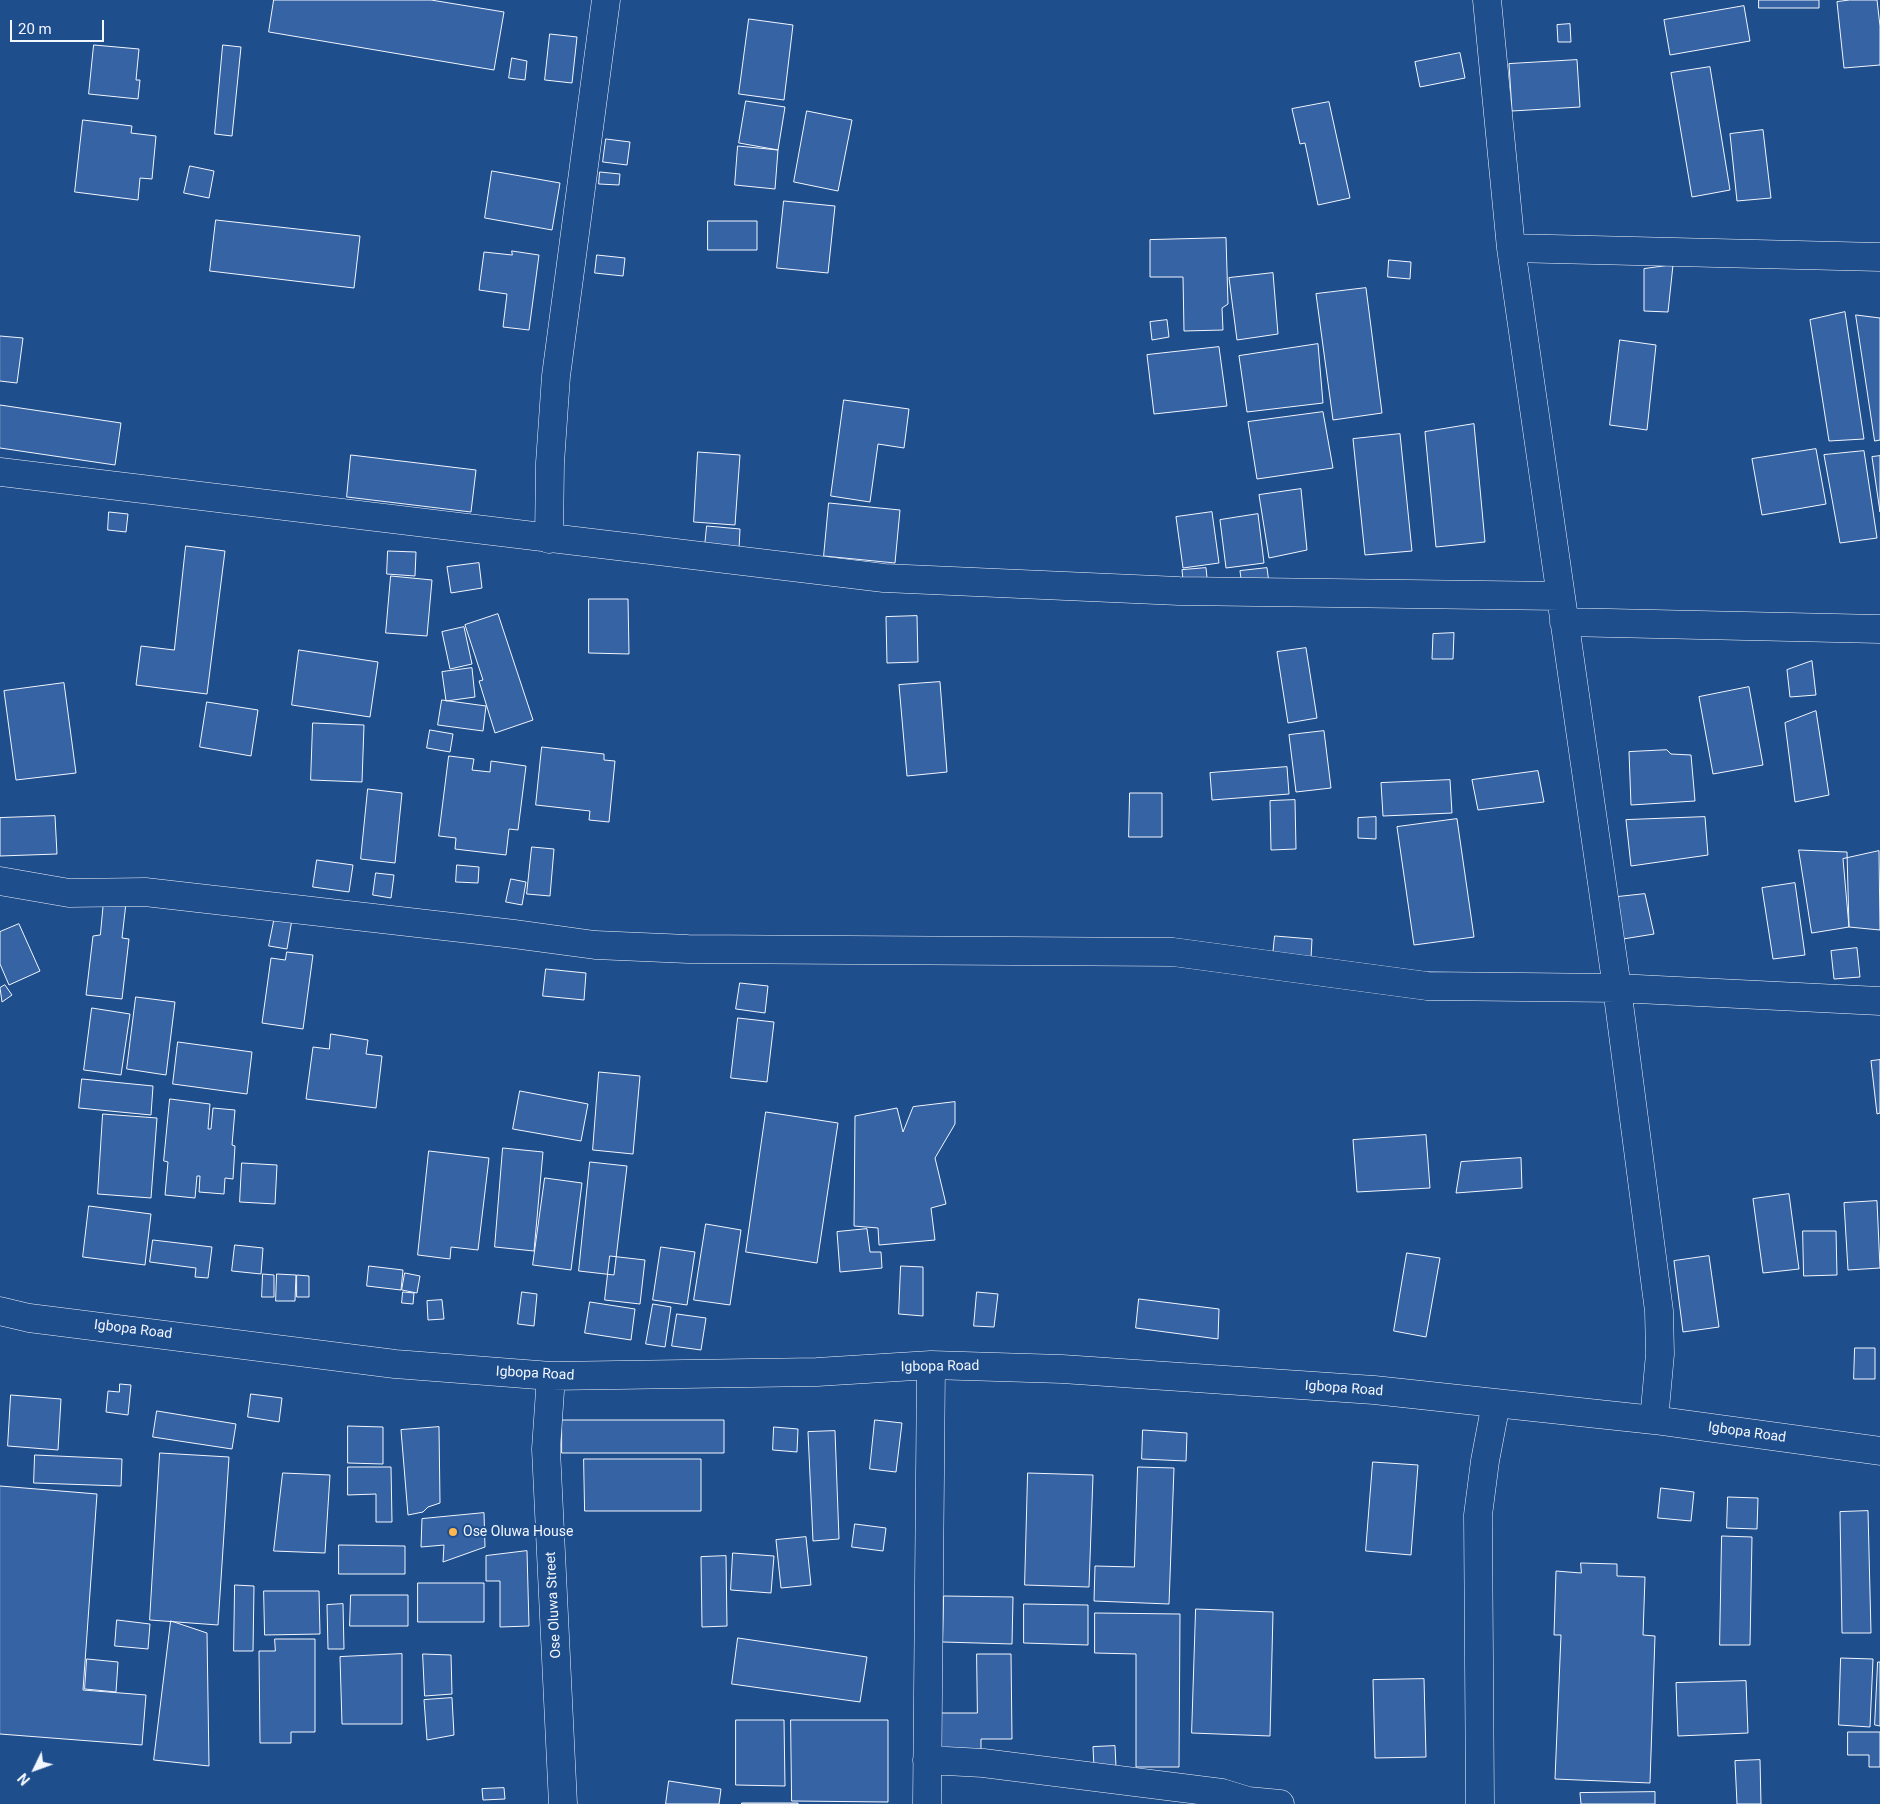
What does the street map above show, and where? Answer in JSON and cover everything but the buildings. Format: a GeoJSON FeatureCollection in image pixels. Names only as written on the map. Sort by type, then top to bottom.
{"type":"FeatureCollection","features":[{"type":"Feature","properties":{"kind":"street"},"geometry":{"type":"LineString","coordinates":[[549,539],[550,463],[556,376],[606,0]]}},
{"type":"Feature","properties":{"kind":"street"},"geometry":{"type":"LineString","coordinates":[[1487,0],[1511,248],[1617,988],[1659,1311],[1660,1354],[1654,1420]]}},
{"type":"Feature","properties":{"kind":"street"},"geometry":{"type":"LineString","coordinates":[[1511,248],[1880,256]]}},
{"type":"Feature","properties":{"kind":"street"},"geometry":{"type":"LineString","coordinates":[[0,472],[884,578],[1179,591],[1560,596]]}},
{"type":"Feature","properties":{"kind":"street"},"geometry":{"type":"LineString","coordinates":[[1564,622],[1880,629]]}},
{"type":"Feature","properties":{"kind":"street"},"geometry":{"type":"LineString","coordinates":[[0,881],[69,893],[145,892],[514,934],[595,946],[698,949],[1173,952],[1427,986],[1617,988],[1880,1001]]}},
{"type":"Feature","properties":{"kind":"street","name":"Igbopa Road"},"geometry":{"type":"LineString","coordinates":[[0,1312],[29,1318],[395,1364],[551,1376],[663,1376],[817,1372],[931,1365],[1072,1369],[1374,1390],[1654,1420],[1880,1451]]}},
{"type":"Feature","properties":{"kind":"street"},"geometry":{"type":"LineString","coordinates":[[927,1804],[931,1365]]}},
{"type":"Feature","properties":{"kind":"street","name":"Ose Oluwa Street"},"geometry":{"type":"LineString","coordinates":[[551,1376],[546,1449],[563,1804]]}},
{"type":"Feature","properties":{"kind":"street"},"geometry":{"type":"LineString","coordinates":[[1480,1804],[1478,1516],[1485,1461],[1496,1403]]}},
{"type":"Feature","properties":{"kind":"street"},"geometry":{"type":"LineString","coordinates":[[927,1760],[983,1763],[1222,1793],[1248,1802],[1280,1804]]}},
{"type":"Feature","properties":{"kind":"place","name":"Ose Oluwa House"},"geometry":{"type":"Point","coordinates":[453,1532]}}]}
